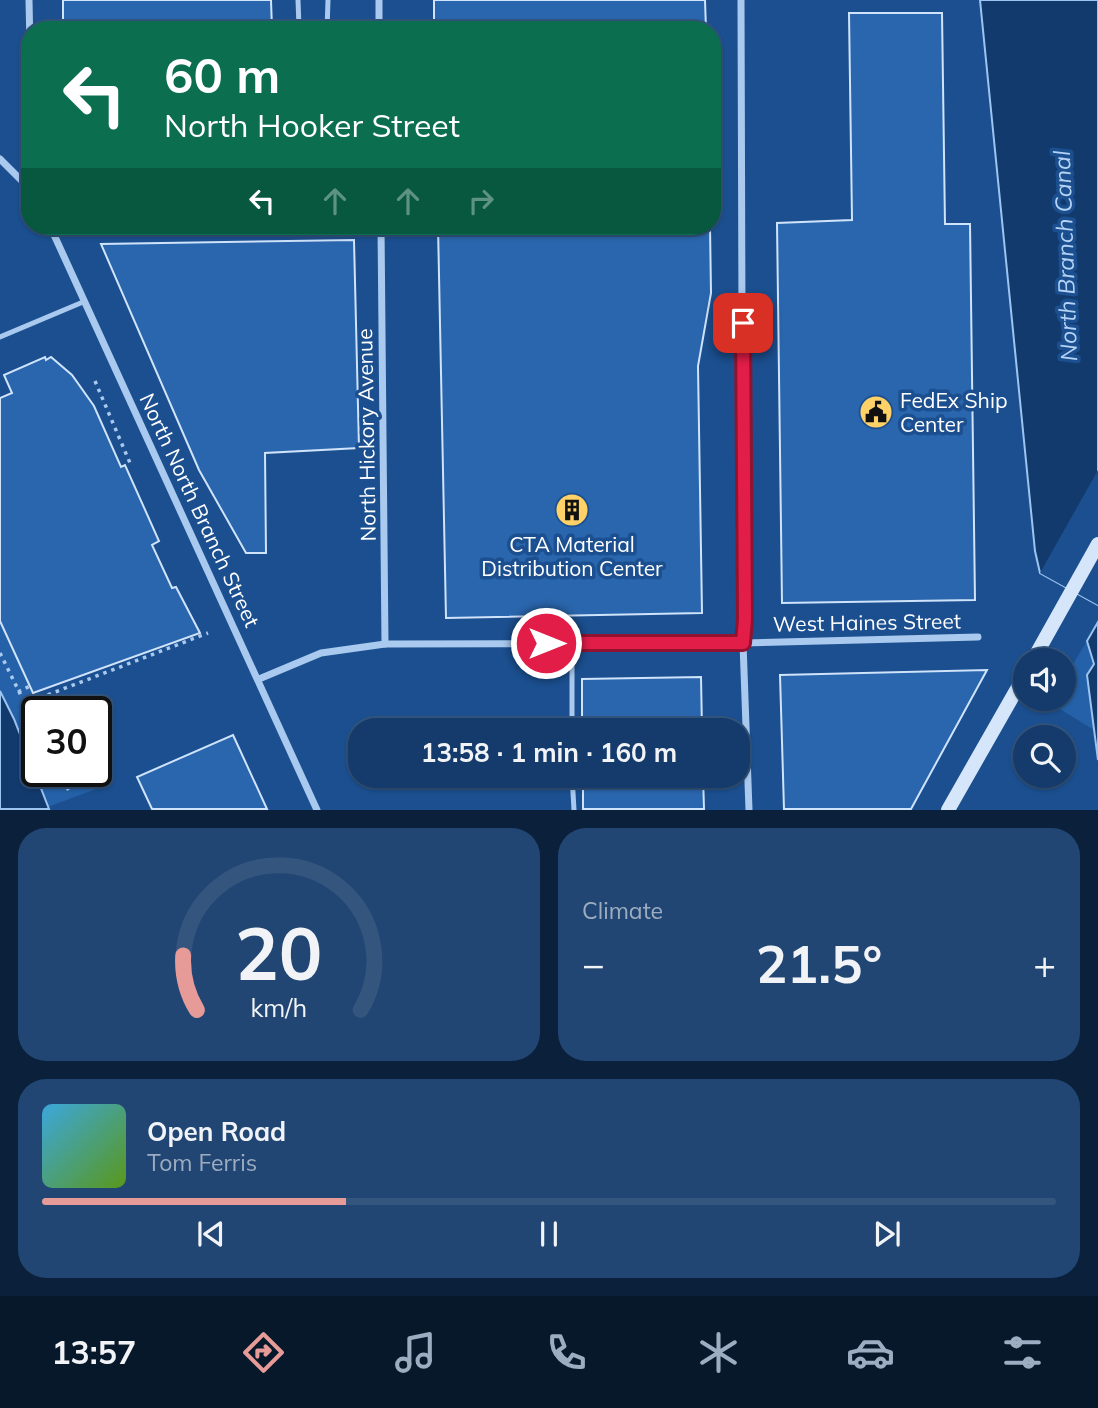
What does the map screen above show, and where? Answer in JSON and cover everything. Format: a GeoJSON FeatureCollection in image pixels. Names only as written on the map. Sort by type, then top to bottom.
{"type":"FeatureCollection","features":[{"type":"Feature","properties":{"kind":"main road"},"geometry":{"type":"LineString","coordinates":[[1040,648],[1098,544]]}},
{"type":"Feature","properties":{"kind":"main road"},"geometry":{"type":"LineString","coordinates":[[948,810],[1013,696]]}},
{"type":"Feature","properties":{"kind":"street"},"geometry":{"type":"LineString","coordinates":[[29,0],[29,21]]}},
{"type":"Feature","properties":{"kind":"street"},"geometry":{"type":"LineString","coordinates":[[379,0],[379,21]]}},
{"type":"Feature","properties":{"kind":"street"},"geometry":{"type":"LineString","coordinates":[[741,0],[743,643],[749,810]]}},
{"type":"Feature","properties":{"kind":"street"},"geometry":{"type":"LineString","coordinates":[[0,159],[21,180]]}},
{"type":"Feature","properties":{"kind":"street","name":"North North Branch Street"},"geometry":{"type":"LineString","coordinates":[[54,235],[317,810]]}},
{"type":"Feature","properties":{"kind":"street","name":"North Hickory Avenue"},"geometry":{"type":"LineString","coordinates":[[381,235],[385,644]]}},
{"type":"Feature","properties":{"kind":"street","name":"West Haines Street"},"geometry":{"type":"LineString","coordinates":[[259,679],[321,653],[385,644],[743,643],[978,638]]}},
{"type":"Feature","properties":{"kind":"lane"},"geometry":{"type":"LineString","coordinates":[[298,0],[299,21]]}},
{"type":"Feature","properties":{"kind":"lane"},"geometry":{"type":"LineString","coordinates":[[327,21],[328,0]]}},
{"type":"Feature","properties":{"kind":"lane"},"geometry":{"type":"LineString","coordinates":[[0,337],[83,302]]}},
{"type":"Feature","properties":{"kind":"lane"},"geometry":{"type":"LineString","coordinates":[[572,643],[572,718]]}},
{"type":"Feature","properties":{"kind":"lane"},"geometry":{"type":"LineString","coordinates":[[573,788],[574,810]]}},
{"type":"Feature","properties":{"kind":"path"},"geometry":{"type":"LineString","coordinates":[[95,381],[130,463]]}},
{"type":"Feature","properties":{"kind":"path"},"geometry":{"type":"LineString","coordinates":[[45,696],[208,633]]}},
{"type":"Feature","properties":{"kind":"path"},"geometry":{"type":"LineString","coordinates":[[0,653],[21,698]]}},
{"type":"Feature","properties":{"kind":"path"},"geometry":{"type":"LineString","coordinates":[[18,692],[30,686]]}},
{"type":"Feature","properties":{"kind":"path"},"geometry":{"type":"LineString","coordinates":[[67,787],[69,791]]}},
{"type":"Feature","properties":{"kind":"shaded area"},"geometry":{"type":"Polygon","coordinates":[[[0,621],[33,693],[38,696],[21,696],[21,737],[0,691],[0,621]]]}},
{"type":"Feature","properties":{"kind":"shaded area"},"geometry":{"type":"Polygon","coordinates":[[[1087,641],[1094,664],[1087,675],[1094,730],[1063,711],[1076,711],[1076,659],[1087,641]]]}},
{"type":"Feature","properties":{"kind":"shaded area"},"geometry":{"type":"Polygon","coordinates":[[[40,787],[101,787],[48,807],[40,787]]]}},
{"type":"Feature","properties":{"kind":"water","name":"North Branch Canal"},"geometry":{"type":"Polygon","coordinates":[[[980,0],[1098,0],[1098,605],[1040,573],[1035,551],[980,0]]]}},
{"type":"Feature","properties":{"kind":"water"},"geometry":{"type":"Polygon","coordinates":[[[1098,622],[1098,760],[1087,675],[1094,664],[1087,641],[1098,622]]]}},
{"type":"Feature","properties":{"kind":"water"},"geometry":{"type":"Polygon","coordinates":[[[0,691],[21,737],[21,787],[40,787],[49,809],[0,809],[0,691]]]}},
{"type":"Feature","properties":{"kind":"pier"},"geometry":{"type":"Polygon","coordinates":[[[1098,470],[1098,605],[1040,573],[1098,470]]]}},
{"type":"Feature","properties":{"kind":"building"},"geometry":{"type":"Polygon","coordinates":[[[63,0],[271,0],[272,21],[63,21],[63,0]]]}},
{"type":"Feature","properties":{"kind":"building"},"geometry":{"type":"Polygon","coordinates":[[[434,0],[705,0],[706,21],[434,21],[434,0]]]}},
{"type":"Feature","properties":{"kind":"building","name":"FedEx Ship Center"},"geometry":{"type":"Polygon","coordinates":[[[849,13],[942,13],[945,224],[970,224],[975,600],[782,603],[777,223],[852,220],[849,13]]]}},
{"type":"Feature","properties":{"kind":"building","name":"CTA Material Distribution Center"},"geometry":{"type":"Polygon","coordinates":[[[438,235],[710,235],[711,293],[698,366],[702,613],[446,618],[438,235]]]}},
{"type":"Feature","properties":{"kind":"building"},"geometry":{"type":"Polygon","coordinates":[[[354,240],[359,448],[265,453],[266,553],[246,553],[199,470],[101,244],[354,240]]]}},
{"type":"Feature","properties":{"kind":"building"},"geometry":{"type":"Polygon","coordinates":[[[45,357],[46,360],[51,357],[72,375],[94,406],[121,467],[125,465],[159,541],[152,545],[172,588],[176,587],[200,633],[33,693],[0,621],[0,398],[12,393],[4,375],[45,357]]]}},
{"type":"Feature","properties":{"kind":"building"},"geometry":{"type":"Polygon","coordinates":[[[987,670],[911,809],[784,809],[780,675],[987,670]]]}},
{"type":"Feature","properties":{"kind":"building"},"geometry":{"type":"Polygon","coordinates":[[[701,677],[702,718],[582,718],[582,679],[701,677]]]}},
{"type":"Feature","properties":{"kind":"building"},"geometry":{"type":"Polygon","coordinates":[[[233,735],[267,809],[152,809],[137,777],[233,735]]]}},
{"type":"Feature","properties":{"kind":"building"},"geometry":{"type":"Polygon","coordinates":[[[583,788],[703,788],[704,809],[583,809],[583,788]]]}},
{"type":"Feature","properties":{"kind":"place","name":"FedEx Ship Center"},"geometry":{"type":"Point","coordinates":[876,412]}},
{"type":"Feature","properties":{"kind":"place","name":"CTA Material Distribution Center"},"geometry":{"type":"Point","coordinates":[572,510]}},
{"type":"Feature","properties":{"kind":"route"},"geometry":{"type":"LineString","coordinates":[[546,643],[743,643],[743,323]]}}]}
